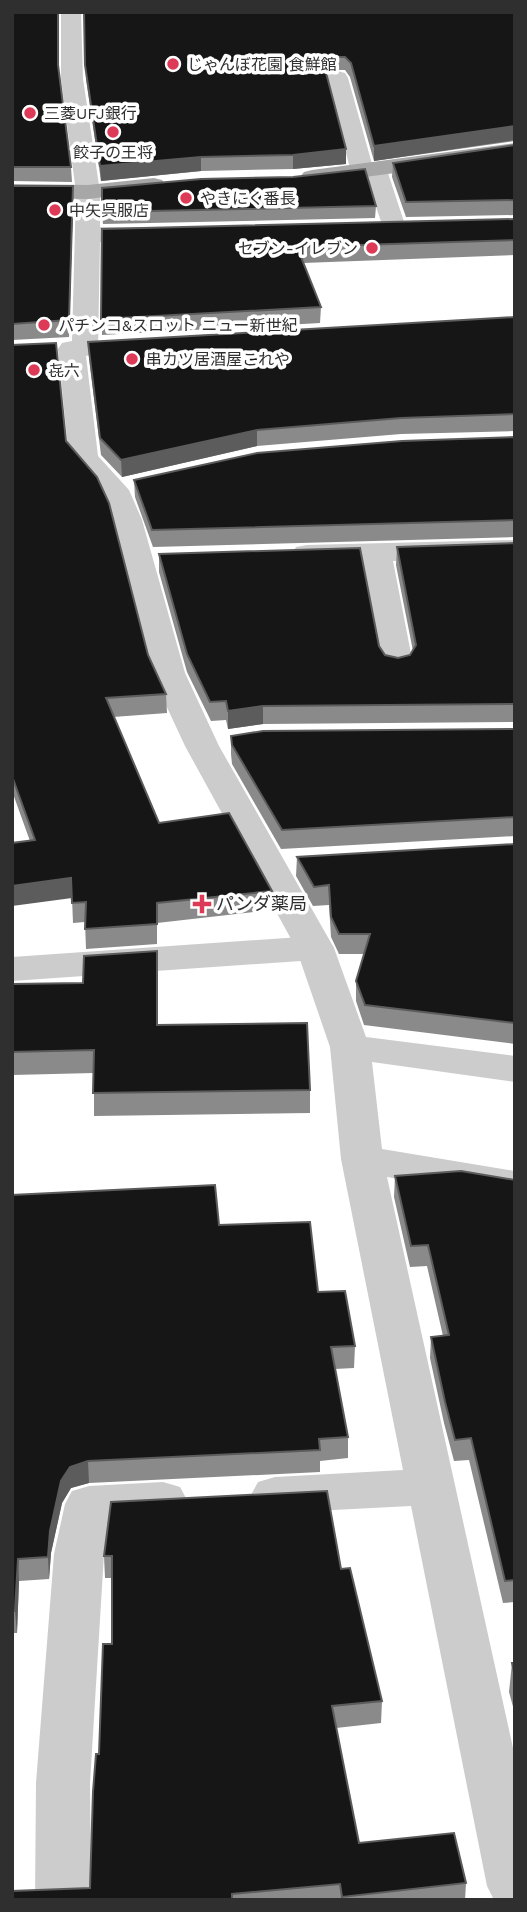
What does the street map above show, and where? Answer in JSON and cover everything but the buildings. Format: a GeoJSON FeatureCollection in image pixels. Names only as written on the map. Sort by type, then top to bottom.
{"type":"FeatureCollection","features":[{"type":"Feature","properties":{"kind":"main road"},"geometry":{"type":"LineString","coordinates":[[293,179],[515,150]]}},
{"type":"Feature","properties":{"kind":"main road"},"geometry":{"type":"LineString","coordinates":[[12,191],[88,192],[175,183]]}},
{"type":"Feature","properties":{"kind":"street"},"geometry":{"type":"LineString","coordinates":[[71,12],[72,79],[88,192],[87,235],[69,349],[84,458],[127,487],[127,520],[151,559],[168,674],[202,746],[315,948],[350,1047],[362,1159],[515,1886]]}},
{"type":"Feature","properties":{"kind":"street"},"geometry":{"type":"LineString","coordinates":[[337,78],[369,171],[394,228]]}},
{"type":"Feature","properties":{"kind":"street"},"geometry":{"type":"LineString","coordinates":[[366,229],[421,228]]}},
{"type":"Feature","properties":{"kind":"street"},"geometry":{"type":"LineString","coordinates":[[87,235],[185,233]]}},
{"type":"Feature","properties":{"kind":"street"},"geometry":{"type":"LineString","coordinates":[[69,349],[113,347]]}},
{"type":"Feature","properties":{"kind":"street"},"geometry":{"type":"LineString","coordinates":[[284,555],[515,549]]}},
{"type":"Feature","properties":{"kind":"street"},"geometry":{"type":"LineString","coordinates":[[376,552],[397,664]]}},
{"type":"Feature","properties":{"kind":"street"},"geometry":{"type":"LineString","coordinates":[[202,746],[239,741]]}},
{"type":"Feature","properties":{"kind":"street"},"geometry":{"type":"LineString","coordinates":[[269,864],[310,862]]}},
{"type":"Feature","properties":{"kind":"street"},"geometry":{"type":"LineString","coordinates":[[12,969],[315,948]]}},
{"type":"Feature","properties":{"kind":"street"},"geometry":{"type":"LineString","coordinates":[[350,1047],[515,1069]]}},
{"type":"Feature","properties":{"kind":"street"},"geometry":{"type":"LineString","coordinates":[[362,1159],[515,1185]]}},
{"type":"Feature","properties":{"kind":"street"},"geometry":{"type":"LineString","coordinates":[[63,1900],[64,1783],[79,1553],[89,1504],[431,1486]]}},
{"type":"Feature","properties":{"kind":"place","name":"じゃんぼ花園 食鮮館"},"geometry":{"type":"Point","coordinates":[173,64]}},
{"type":"Feature","properties":{"kind":"place","name":"三菱UFJ銀行"},"geometry":{"type":"Point","coordinates":[30,113]}},
{"type":"Feature","properties":{"kind":"place","name":"餃子の王将"},"geometry":{"type":"Point","coordinates":[113,132]}},
{"type":"Feature","properties":{"kind":"place","name":"やきにく番長"},"geometry":{"type":"Point","coordinates":[186,198]}},
{"type":"Feature","properties":{"kind":"place","name":"中矢呉服店"},"geometry":{"type":"Point","coordinates":[55,210]}},
{"type":"Feature","properties":{"kind":"place","name":"セブン-イレブン"},"geometry":{"type":"Point","coordinates":[372,248]}},
{"type":"Feature","properties":{"kind":"place","name":"パチンコ&スロット ニュー新世紀"},"geometry":{"type":"Point","coordinates":[44,325]}},
{"type":"Feature","properties":{"kind":"place","name":"串カツ居酒屋これや"},"geometry":{"type":"Point","coordinates":[132,359]}},
{"type":"Feature","properties":{"kind":"place","name":"㐂六"},"geometry":{"type":"Point","coordinates":[34,370]}},
{"type":"Feature","properties":{"kind":"place","name":"パンダ薬局"},"geometry":{"type":"Point","coordinates":[202,904]}}]}
